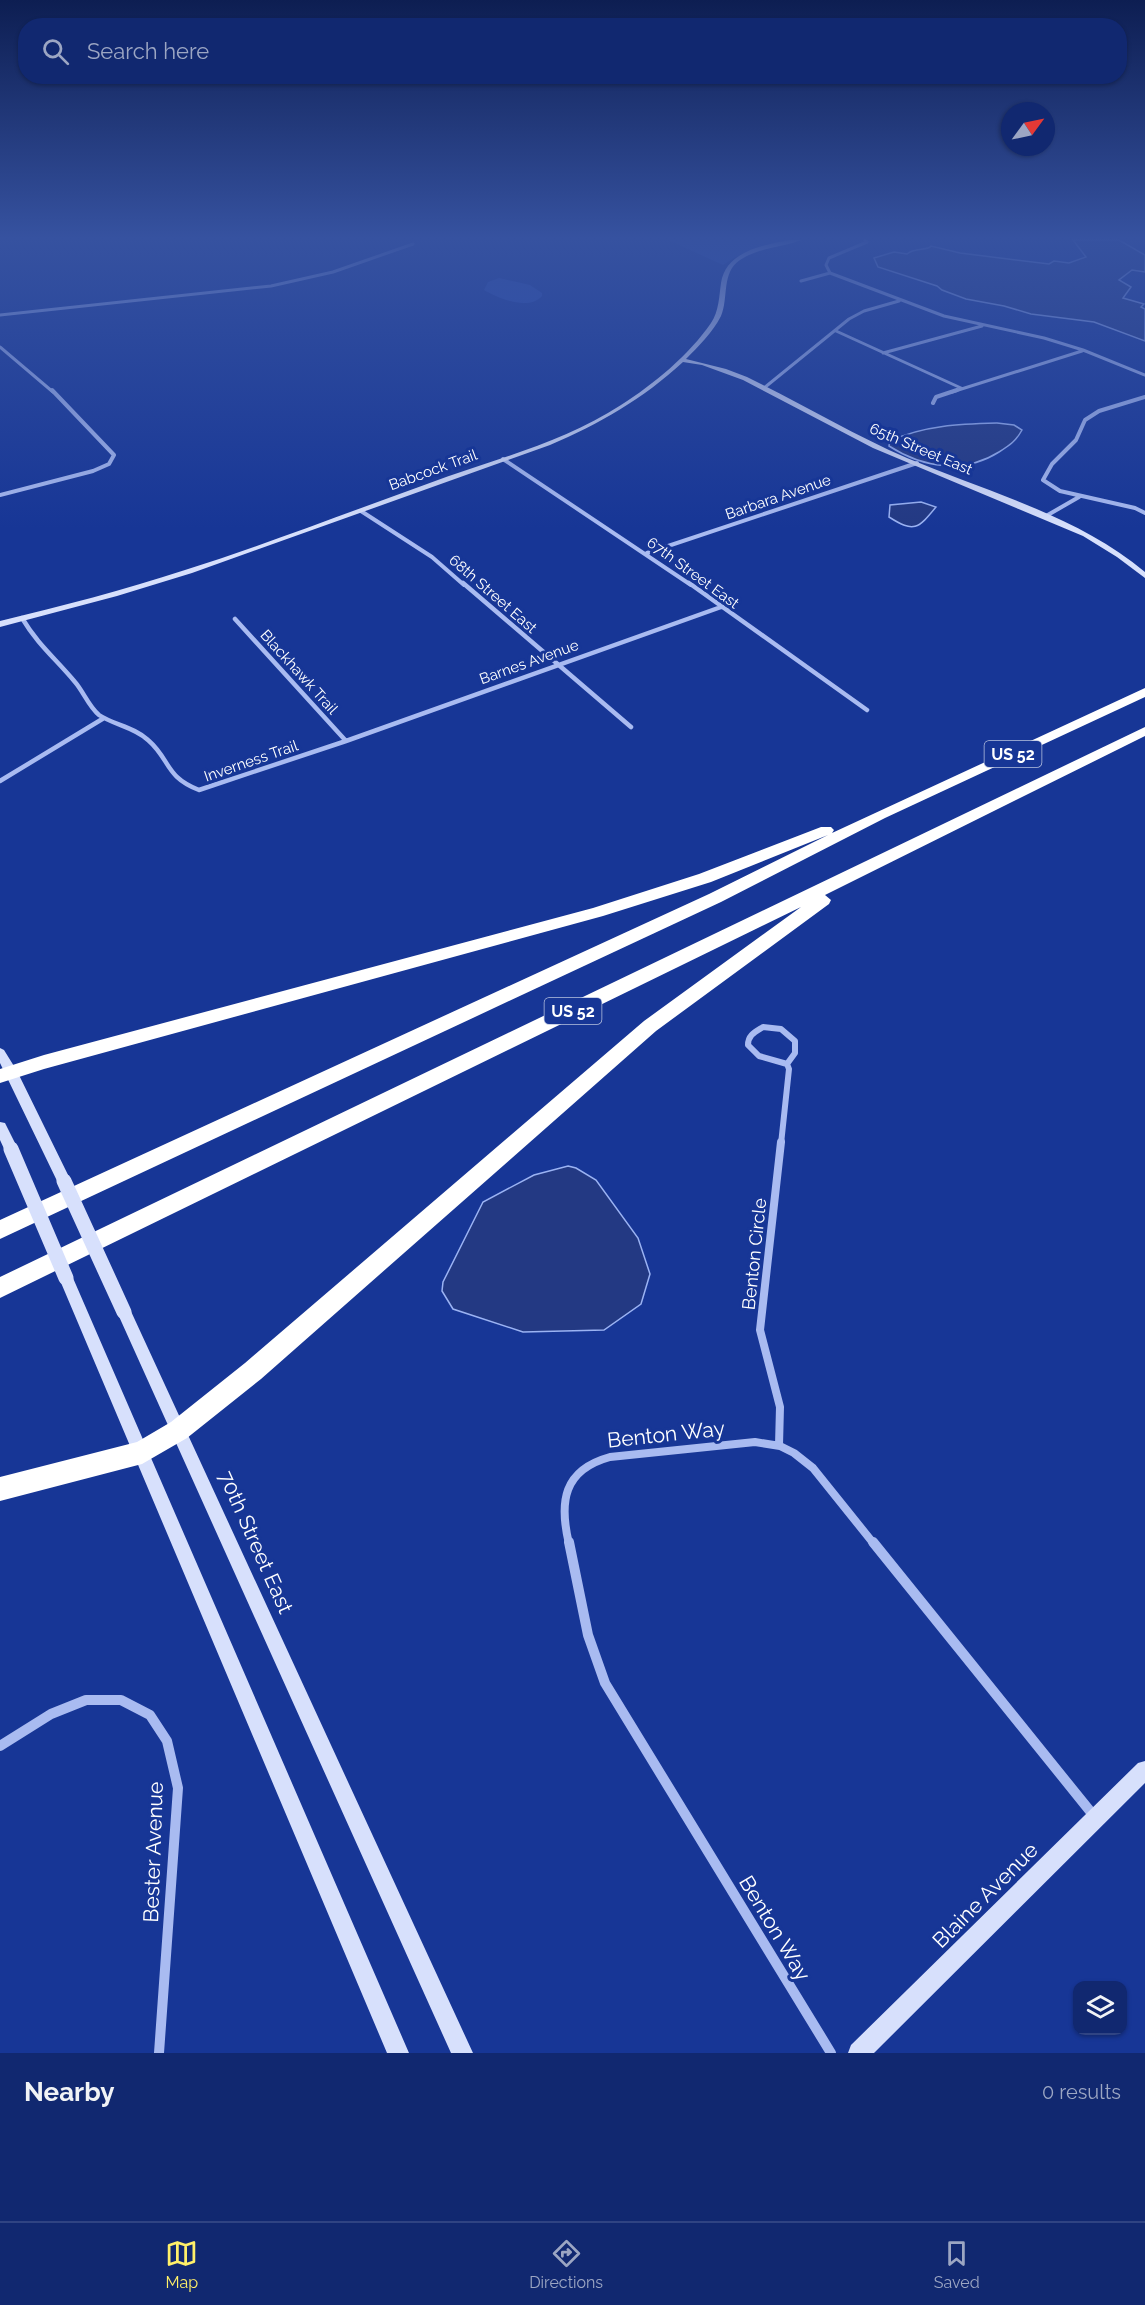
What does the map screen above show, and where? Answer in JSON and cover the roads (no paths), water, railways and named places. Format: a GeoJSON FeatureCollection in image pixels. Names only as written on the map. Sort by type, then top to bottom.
{"type":"FeatureCollection","features":[{"type":"Feature","properties":{"kind":"highway","name":"US 52"},"geometry":{"type":"LineString","coordinates":[[0,1230],[715,898],[879,815],[1145,692]]}},
{"type":"Feature","properties":{"kind":"highway","name":"US 52"},"geometry":{"type":"LineString","coordinates":[[0,1288],[882,861],[1145,731]]}},
{"type":"Feature","properties":{"kind":"highway"},"geometry":{"type":"LineString","coordinates":[[6,1074],[212,1015],[432,958],[607,909],[705,878],[853,819],[879,815]]}},
{"type":"Feature","properties":{"kind":"highway"},"geometry":{"type":"LineString","coordinates":[[0,1489],[142,1452],[179,1430],[253,1371],[650,1026],[779,930],[882,861]]}},
{"type":"Feature","properties":{"kind":"street","name":"Babcock Trail"},"geometry":{"type":"LineString","coordinates":[[0,624],[151,583],[569,434],[618,410],[643,393],[680,360],[702,336]]}},
{"type":"Feature","properties":{"kind":"street"},"geometry":{"type":"LineString","coordinates":[[764,388],[832,336]]}},
{"type":"Feature","properties":{"kind":"street"},"geometry":{"type":"LineString","coordinates":[[845,336],[962,388]]}},
{"type":"Feature","properties":{"kind":"street"},"geometry":{"type":"LineString","coordinates":[[883,353],[947,336]]}},
{"type":"Feature","properties":{"kind":"street"},"geometry":{"type":"LineString","coordinates":[[1033,336],[1083,350],[1145,375]]}},
{"type":"Feature","properties":{"kind":"street"},"geometry":{"type":"LineString","coordinates":[[0,347],[29,368],[72,409],[114,455],[110,464],[93,471],[0,495]]}},
{"type":"Feature","properties":{"kind":"street"},"geometry":{"type":"LineString","coordinates":[[933,403],[936,397],[1083,350]]}},
{"type":"Feature","properties":{"kind":"street","name":"65th Street East"},"geometry":{"type":"LineString","coordinates":[[680,360],[720,368],[764,388],[847,433],[1086,534],[1112,550],[1145,576]]}},
{"type":"Feature","properties":{"kind":"street"},"geometry":{"type":"LineString","coordinates":[[1145,397],[1099,411],[1086,420],[1082,434],[1075,445],[1047,469],[1043,480],[1060,491],[1079,497],[1109,501],[1145,513]]}},
{"type":"Feature","properties":{"kind":"street","name":"67th Street East"},"geometry":{"type":"LineString","coordinates":[[503,459],[557,497],[647,553],[867,710]]}},
{"type":"Feature","properties":{"kind":"street","name":"Barbara Avenue"},"geometry":{"type":"LineString","coordinates":[[647,553],[917,463]]}},
{"type":"Feature","properties":{"kind":"street"},"geometry":{"type":"LineString","coordinates":[[1046,516],[1079,497]]}},
{"type":"Feature","properties":{"kind":"street","name":"68th Street East"},"geometry":{"type":"LineString","coordinates":[[361,510],[432,557],[631,727]]}},
{"type":"Feature","properties":{"kind":"street","name":"Barnes Avenue"},"geometry":{"type":"LineString","coordinates":[[346,741],[721,606]]}},
{"type":"Feature","properties":{"kind":"street","name":"Inverness Trail"},"geometry":{"type":"LineString","coordinates":[[22,618],[36,641],[75,682],[90,706],[104,718],[145,737],[175,777],[184,784],[199,790],[346,741]]}},
{"type":"Feature","properties":{"kind":"street","name":"Blackhawk Trail"},"geometry":{"type":"LineString","coordinates":[[235,619],[346,741]]}},
{"type":"Feature","properties":{"kind":"street"},"geometry":{"type":"LineString","coordinates":[[0,781],[104,718]]}},
{"type":"Feature","properties":{"kind":"street","name":"Benton Circle"},"geometry":{"type":"LineString","coordinates":[[779,1445],[780,1407],[760,1330],[789,1069],[787,1064],[796,1047],[791,1035],[778,1028],[763,1027],[752,1034],[749,1045],[756,1056],[770,1062],[787,1064]]}},
{"type":"Feature","properties":{"kind":"street","name":"70th Street East"},"geometry":{"type":"LineString","coordinates":[[0,1053],[6,1074],[42,1134],[179,1430],[462,2053]]}},
{"type":"Feature","properties":{"kind":"street"},"geometry":{"type":"LineString","coordinates":[[0,1127],[142,1452],[398,2053]]}},
{"type":"Feature","properties":{"kind":"street","name":"Benton Way"},"geometry":{"type":"LineString","coordinates":[[831,2053],[605,1683],[590,1645],[564,1510],[565,1498],[575,1477],[583,1469],[600,1459],[755,1442],[779,1445],[801,1456],[1096,1819]]}},
{"type":"Feature","properties":{"kind":"street","name":"Bester Avenue"},"geometry":{"type":"LineString","coordinates":[[0,1746],[51,1714],[86,1700],[121,1700],[150,1715],[167,1741],[178,1788],[159,2053]]}},
{"type":"Feature","properties":{"kind":"street","name":"Blaine Avenue"},"geometry":{"type":"LineString","coordinates":[[859,2053],[1145,1770]]}}]}
